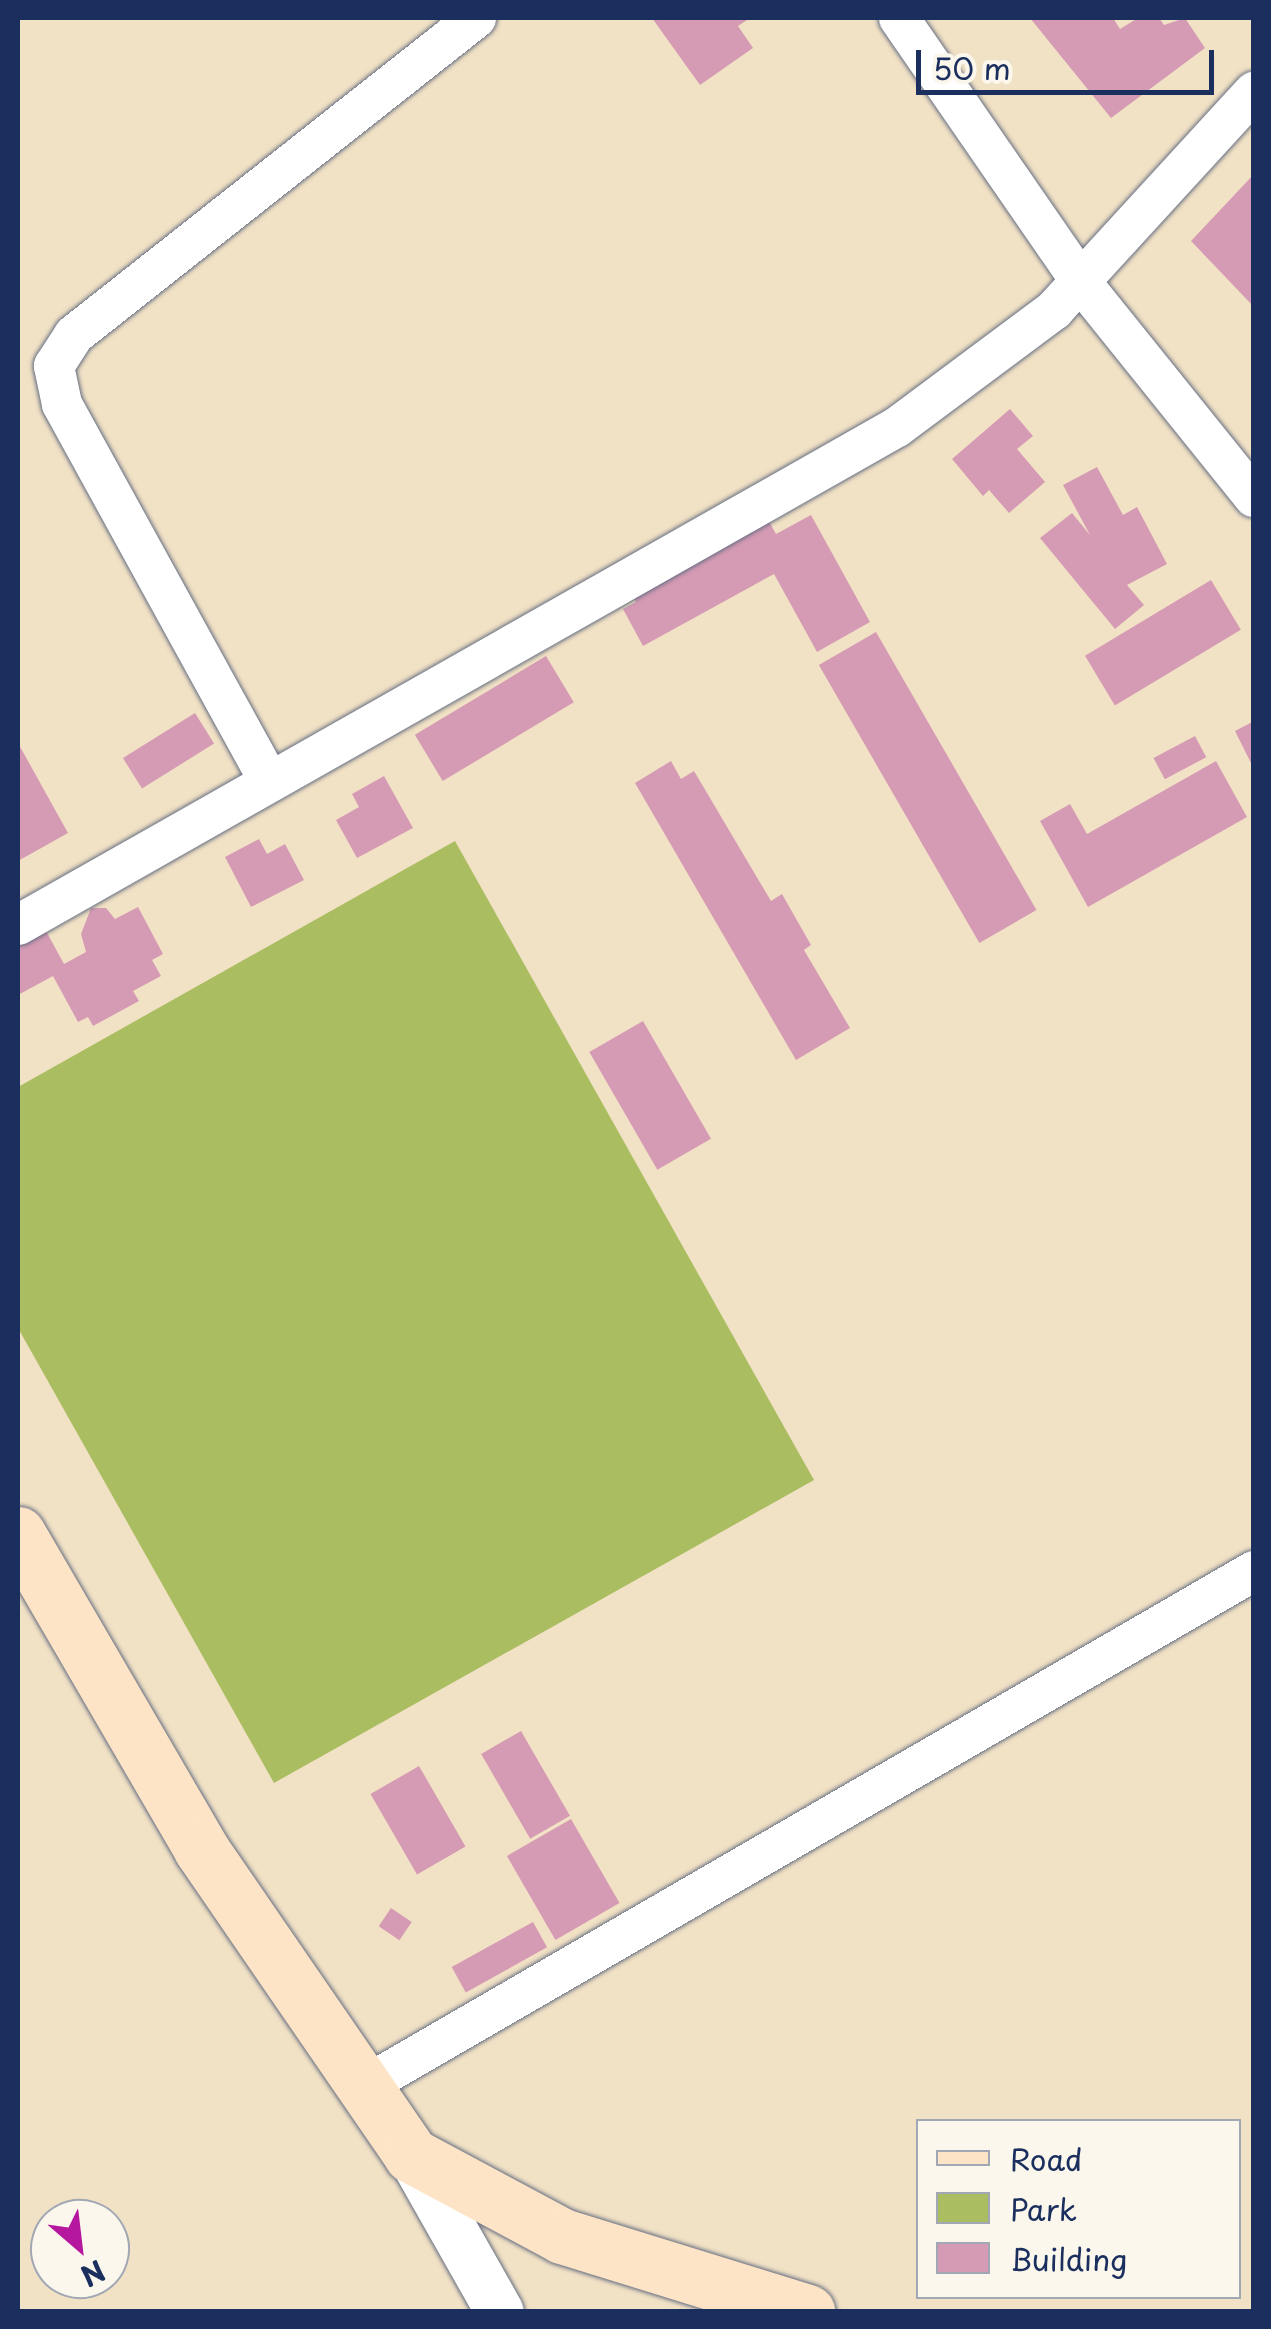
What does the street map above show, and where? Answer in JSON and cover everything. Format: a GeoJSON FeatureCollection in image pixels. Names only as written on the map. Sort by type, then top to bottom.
{"type":"FeatureCollection","features":[{"type":"Feature","properties":{"kind":"main road"},"geometry":{"type":"LineString","coordinates":[[18,1534],[202,1849],[361,2088],[411,2155],[562,2236],[808,2312]]}},
{"type":"Feature","properties":{"kind":"street"},"geometry":{"type":"LineString","coordinates":[[268,778],[62,404],[54,366],[74,335],[476,18]]}},
{"type":"Feature","properties":{"kind":"street"},"geometry":{"type":"LineString","coordinates":[[899,18],[1082,282],[1254,497]]}},
{"type":"Feature","properties":{"kind":"street"},"geometry":{"type":"LineString","coordinates":[[18,925],[268,778],[897,427],[986,364],[1082,282],[1254,92]]}},
{"type":"Feature","properties":{"kind":"street"},"geometry":{"type":"LineString","coordinates":[[361,2088],[1254,1571]]}},
{"type":"Feature","properties":{"kind":"street"},"geometry":{"type":"LineString","coordinates":[[411,2155],[500,2312]]}},
{"type":"Feature","properties":{"kind":"green space"},"geometry":{"type":"Polygon","coordinates":[[[455,841],[814,1480],[274,1783],[18,1328],[18,1087],[455,841]]]}},
{"type":"Feature","properties":{"kind":"building"},"geometry":{"type":"Polygon","coordinates":[[[652,18],[750,18],[738,26],[753,48],[700,85],[652,18]]]}},
{"type":"Feature","properties":{"kind":"building"},"geometry":{"type":"Polygon","coordinates":[[[1030,18],[1113,18],[1120,29],[1138,18],[1159,18],[1164,25],[1185,18],[1205,48],[1111,118],[1030,18]]]}},
{"type":"Feature","properties":{"kind":"building"},"geometry":{"type":"Polygon","coordinates":[[[1254,174],[1254,307],[1191,241],[1254,174]]]}},
{"type":"Feature","properties":{"kind":"building"},"geometry":{"type":"Polygon","coordinates":[[[1010,409],[1033,436],[1017,449],[1045,482],[1009,513],[989,490],[983,496],[952,459],[1010,409]]]}},
{"type":"Feature","properties":{"kind":"building"},"geometry":{"type":"Polygon","coordinates":[[[1097,467],[1123,515],[1137,507],[1167,564],[1127,585],[1144,605],[1115,629],[1040,538],[1072,513],[1090,535],[1063,485],[1097,467]]]}},
{"type":"Feature","properties":{"kind":"building"},"geometry":{"type":"Polygon","coordinates":[[[761,507],[776,534],[811,515],[870,622],[817,652],[774,574],[643,646],[623,609],[636,602],[626,582],[761,507]]]}},
{"type":"Feature","properties":{"kind":"building"},"geometry":{"type":"Polygon","coordinates":[[[1211,580],[1241,630],[1115,705],[1085,656],[1211,580]]]}},
{"type":"Feature","properties":{"kind":"building"},"geometry":{"type":"Polygon","coordinates":[[[876,632],[1036,910],[979,943],[819,665],[876,632]]]}},
{"type":"Feature","properties":{"kind":"building"},"geometry":{"type":"Polygon","coordinates":[[[546,656],[574,702],[443,781],[415,735],[546,656]]]}},
{"type":"Feature","properties":{"kind":"building"},"geometry":{"type":"Polygon","coordinates":[[[195,713],[214,744],[142,789],[123,758],[195,713]]]}},
{"type":"Feature","properties":{"kind":"building"},"geometry":{"type":"Polygon","coordinates":[[[1254,721],[1254,769],[1235,731],[1254,721]]]}},
{"type":"Feature","properties":{"kind":"building"},"geometry":{"type":"Polygon","coordinates":[[[1195,736],[1206,757],[1165,779],[1154,758],[1195,736]]]}},
{"type":"Feature","properties":{"kind":"building"},"geometry":{"type":"Polygon","coordinates":[[[18,743],[68,833],[18,861],[18,743]]]}},
{"type":"Feature","properties":{"kind":"building"},"geometry":{"type":"Polygon","coordinates":[[[671,761],[681,779],[694,771],[771,901],[782,894],[811,945],[804,950],[850,1028],[796,1060],[635,783],[671,761]]]}},
{"type":"Feature","properties":{"kind":"building"},"geometry":{"type":"Polygon","coordinates":[[[1216,761],[1247,817],[1088,907],[1040,821],[1070,804],[1087,834],[1216,761]]]}},
{"type":"Feature","properties":{"kind":"building"},"geometry":{"type":"Polygon","coordinates":[[[384,776],[413,828],[357,858],[336,820],[359,807],[352,794],[384,776]]]}},
{"type":"Feature","properties":{"kind":"building"},"geometry":{"type":"Polygon","coordinates":[[[259,839],[267,854],[285,844],[304,880],[251,907],[225,857],[259,839]]]}},
{"type":"Feature","properties":{"kind":"building"},"geometry":{"type":"Polygon","coordinates":[[[138,907],[163,954],[152,960],[161,976],[133,991],[139,1001],[93,1026],[88,1017],[78,1022],[53,976],[18,995],[18,947],[46,931],[64,964],[86,952],[81,934],[91,908],[106,908],[115,919],[138,907]]]}},
{"type":"Feature","properties":{"kind":"building"},"geometry":{"type":"Polygon","coordinates":[[[643,1021],[711,1139],[657,1170],[589,1052],[643,1021]]]}},
{"type":"Feature","properties":{"kind":"building"},"geometry":{"type":"Polygon","coordinates":[[[521,1731],[570,1816],[530,1839],[481,1754],[521,1731]]]}},
{"type":"Feature","properties":{"kind":"building"},"geometry":{"type":"Polygon","coordinates":[[[419,1766],[466,1847],[417,1875],[371,1794],[419,1766]]]}},
{"type":"Feature","properties":{"kind":"building"},"geometry":{"type":"Polygon","coordinates":[[[571,1819],[620,1903],[555,1940],[507,1856],[571,1819]]]}},
{"type":"Feature","properties":{"kind":"building"},"geometry":{"type":"Polygon","coordinates":[[[391,1908],[412,1922],[399,1940],[379,1926],[391,1908]]]}},
{"type":"Feature","properties":{"kind":"building"},"geometry":{"type":"Polygon","coordinates":[[[533,1922],[547,1947],[466,1992],[452,1967],[533,1922]]]}}]}
